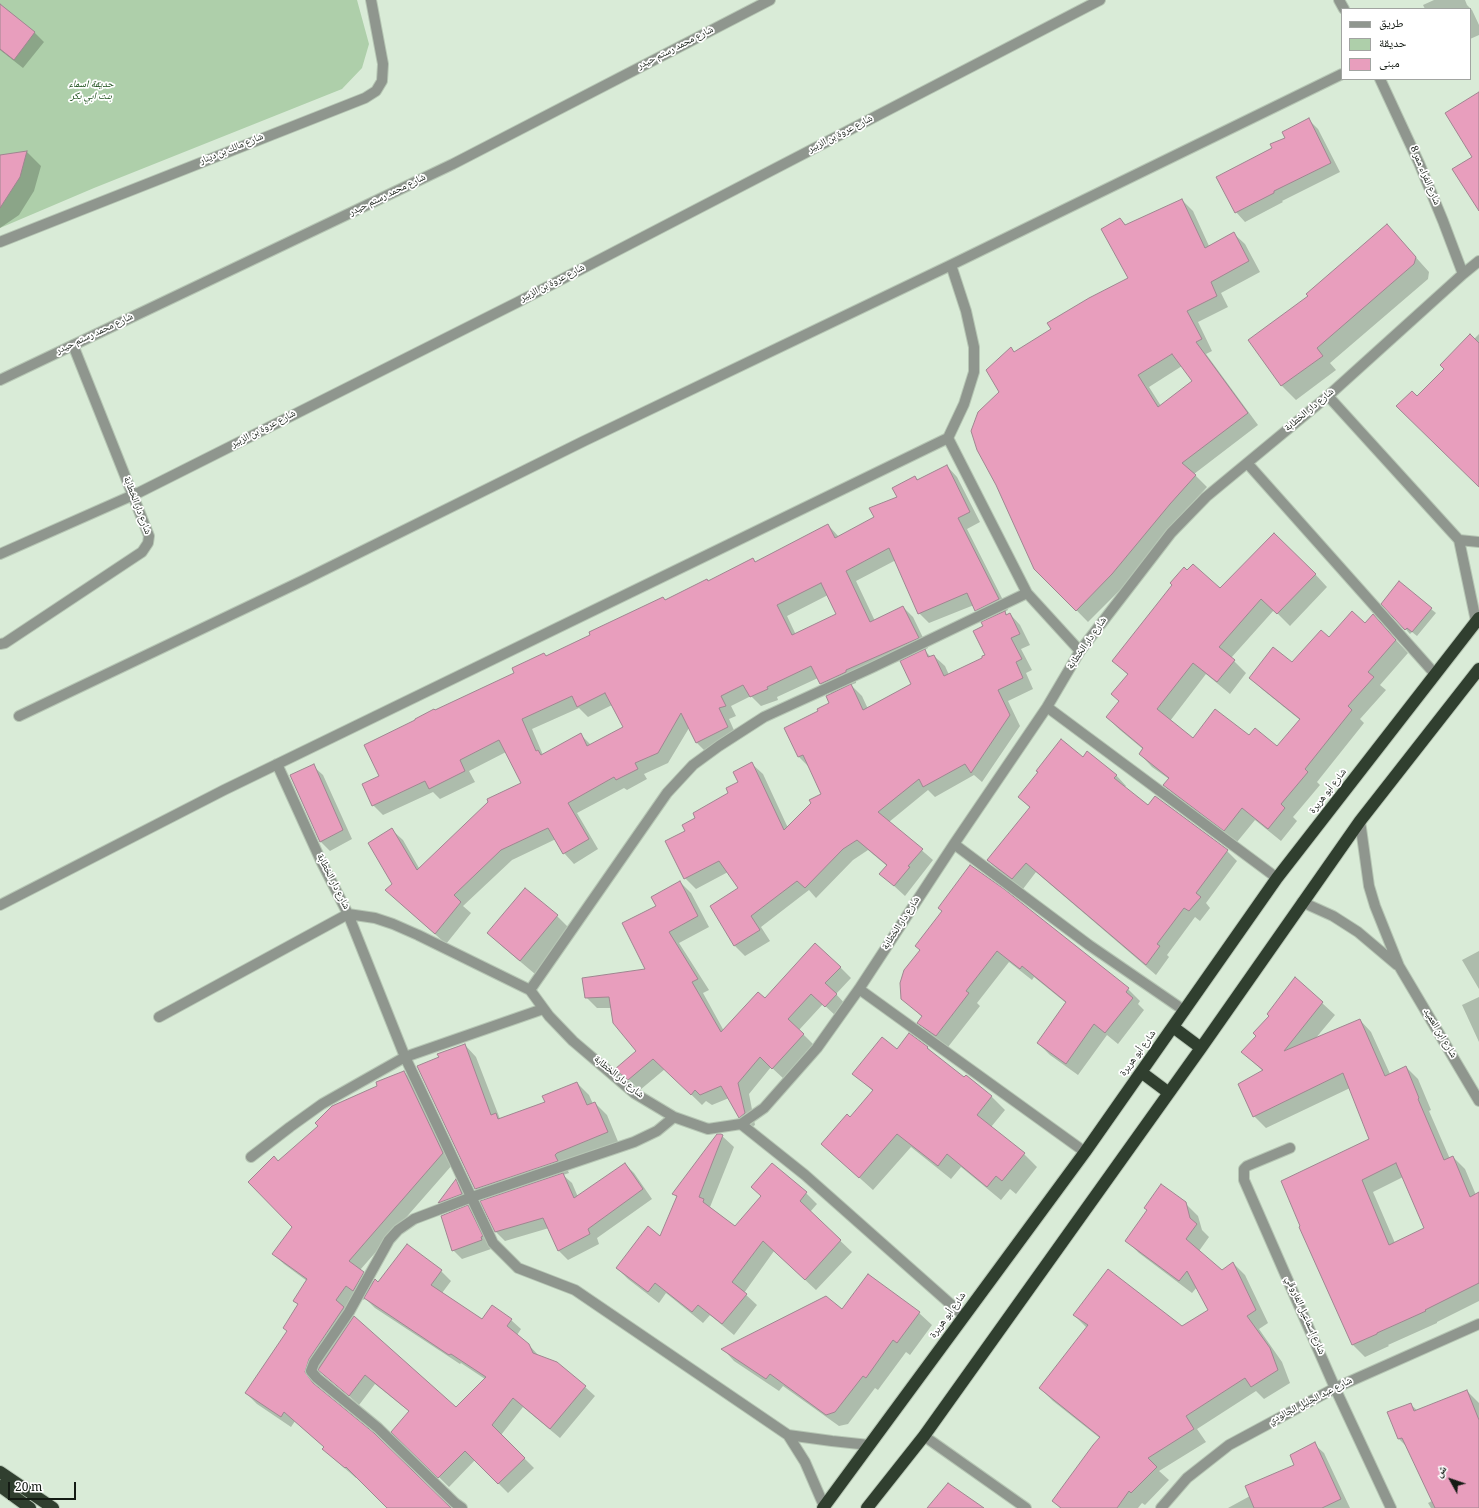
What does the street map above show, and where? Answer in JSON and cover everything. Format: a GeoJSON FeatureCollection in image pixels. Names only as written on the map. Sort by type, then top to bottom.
{"type":"FeatureCollection","features":[{"type":"Feature","properties":{"kind":"highway","name":"شارع أبو هريرة"},"geometry":{"type":"LineString","coordinates":[[824,1507],[1085,1152],[1277,878],[1478,619]]}},
{"type":"Feature","properties":{"kind":"highway"},"geometry":{"type":"LineString","coordinates":[[867,1508],[924,1436],[1201,1048],[1360,821],[1479,669]]}},
{"type":"Feature","properties":{"kind":"highway"},"geometry":{"type":"LineString","coordinates":[[1173,1027],[1201,1048]]}},
{"type":"Feature","properties":{"kind":"highway"},"geometry":{"type":"LineString","coordinates":[[1141,1072],[1169,1093]]}},
{"type":"Feature","properties":{"kind":"highway"},"geometry":{"type":"LineString","coordinates":[[0,1472],[53,1508]]}},
{"type":"Feature","properties":{"kind":"highway"},"geometry":{"type":"LineString","coordinates":[[0,1486],[30,1508]]}},
{"type":"Feature","properties":{"kind":"street","name":"شارع مالك بن دينار"},"geometry":{"type":"LineString","coordinates":[[0,242],[365,98],[376,91],[382,81],[384,64],[371,0]]}},
{"type":"Feature","properties":{"kind":"street","name":"شارع محمد رستم حيدر"},"geometry":{"type":"LineString","coordinates":[[0,380],[453,164],[770,0]]}},
{"type":"Feature","properties":{"kind":"street","name":"شارع عروة بن الزبير"},"geometry":{"type":"LineString","coordinates":[[0,554],[133,495],[518,302],[1100,0]]}},
{"type":"Feature","properties":{"kind":"street"},"geometry":{"type":"LineString","coordinates":[[19,716],[304,580],[584,441],[951,265],[1341,74]]}},
{"type":"Feature","properties":{"kind":"street","name":"شارع الفراء ممر 8"},"geometry":{"type":"LineString","coordinates":[[1380,80],[1444,221],[1463,274]]}},
{"type":"Feature","properties":{"kind":"street","name":"شارع دار الخطابة"},"geometry":{"type":"LineString","coordinates":[[277,764],[321,861],[348,914],[375,918],[394,924],[530,990],[543,1009],[573,1041],[634,1093],[674,1117],[708,1129],[741,1124],[764,1108],[817,1048],[859,989],[954,844],[1047,707],[1080,651],[1171,533],[1206,497],[1248,464],[1328,396],[1479,261]]}},
{"type":"Feature","properties":{"kind":"street"},"geometry":{"type":"LineString","coordinates":[[0,905],[277,764],[948,438],[964,404],[974,372],[974,347],[966,311],[951,265]]}},
{"type":"Feature","properties":{"kind":"street","name":"شارع دار الخطابة"},"geometry":{"type":"LineString","coordinates":[[0,644],[5,643],[142,552],[148,543],[149,536],[74,345]]}},
{"type":"Feature","properties":{"kind":"street"},"geometry":{"type":"LineString","coordinates":[[1328,396],[1459,540],[1478,619]]}},
{"type":"Feature","properties":{"kind":"street"},"geometry":{"type":"LineString","coordinates":[[948,438],[1027,593],[1080,651]]}},
{"type":"Feature","properties":{"kind":"street"},"geometry":{"type":"LineString","coordinates":[[1248,464],[1435,674]]}},
{"type":"Feature","properties":{"kind":"street"},"geometry":{"type":"LineString","coordinates":[[1459,540],[1479,542]]}},
{"type":"Feature","properties":{"kind":"street"},"geometry":{"type":"LineString","coordinates":[[530,990],[667,793],[693,766],[719,746],[764,716],[871,668],[1027,593]]}},
{"type":"Feature","properties":{"kind":"street"},"geometry":{"type":"LineString","coordinates":[[1047,707],[1277,878]]}},
{"type":"Feature","properties":{"kind":"street","name":"شارع ابن العميد"},"geometry":{"type":"LineString","coordinates":[[1360,821],[1369,886],[1399,966],[1479,1101]]}},
{"type":"Feature","properties":{"kind":"street"},"geometry":{"type":"LineString","coordinates":[[954,844],[1089,945],[1185,1011]]}},
{"type":"Feature","properties":{"kind":"street","name":"شارع ابن العميد"},"geometry":{"type":"LineString","coordinates":[[1302,902],[1333,916],[1352,928],[1399,966]]}},
{"type":"Feature","properties":{"kind":"street"},"geometry":{"type":"LineString","coordinates":[[159,1017],[348,914],[405,1057],[493,1243],[518,1268],[575,1290],[788,1435],[805,1462],[824,1507]]}},
{"type":"Feature","properties":{"kind":"street"},"geometry":{"type":"LineString","coordinates":[[859,989],[1085,1152]]}},
{"type":"Feature","properties":{"kind":"street"},"geometry":{"type":"LineString","coordinates":[[251,1157],[322,1104],[405,1057],[543,1009]]}},
{"type":"Feature","properties":{"kind":"street"},"geometry":{"type":"LineString","coordinates":[[462,1508],[455,1503],[378,1428],[317,1378],[311,1371],[314,1363],[349,1312],[389,1240],[398,1230],[414,1219],[472,1197],[634,1142],[657,1130],[674,1117]]}},
{"type":"Feature","properties":{"kind":"street"},"geometry":{"type":"LineString","coordinates":[[741,1124],[805,1175],[964,1316]]}},
{"type":"Feature","properties":{"kind":"street","name":"شارع إسماعيل الفاروقي"},"geometry":{"type":"LineString","coordinates":[[1290,1148],[1247,1166],[1244,1169],[1243,1174],[1255,1207],[1335,1388],[1391,1508]]}},
{"type":"Feature","properties":{"kind":"street","name":"شارع عبد الجليل الجالودي"},"geometry":{"type":"LineString","coordinates":[[1161,1508],[1187,1478],[1229,1445],[1335,1388],[1479,1324]]}},
{"type":"Feature","properties":{"kind":"street"},"geometry":{"type":"LineString","coordinates":[[788,1435],[869,1444]]}},
{"type":"Feature","properties":{"kind":"street"},"geometry":{"type":"LineString","coordinates":[[924,1436],[1026,1508]]}},
{"type":"Feature","properties":{"kind":"green space","name":"حديقة اسماء بنت ابي بكر"},"geometry":{"type":"Polygon","coordinates":[[[0,0],[357,0],[369,44],[362,68],[342,89],[94,188],[0,228],[0,0]]]}},
{"type":"Feature","properties":{"kind":"building"},"geometry":{"type":"Polygon","coordinates":[[[0,4],[35,32],[14,60],[0,49],[0,4]]]}},
{"type":"Feature","properties":{"kind":"building"},"geometry":{"type":"Polygon","coordinates":[[[1479,92],[1479,211],[1452,169],[1472,157],[1445,113],[1479,92]]]}},
{"type":"Feature","properties":{"kind":"building"},"geometry":{"type":"Polygon","coordinates":[[[1309,118],[1331,163],[1274,191],[1274,193],[1235,213],[1216,177],[1272,148],[1270,144],[1285,138],[1282,132],[1309,118]]]}},
{"type":"Feature","properties":{"kind":"building"},"geometry":{"type":"Polygon","coordinates":[[[27,151],[20,177],[0,208],[0,155],[27,151]]]}},
{"type":"Feature","properties":{"kind":"building"},"geometry":{"type":"Polygon","coordinates":[[[1182,199],[1205,248],[1234,232],[1249,261],[1211,282],[1217,296],[1187,311],[1202,339],[1196,342],[1248,413],[1182,463],[1196,475],[1112,574],[1076,611],[1034,569],[996,485],[977,450],[971,431],[978,412],[999,392],[986,370],[1011,347],[1014,352],[1051,329],[1047,323],[1089,298],[1128,278],[1101,229],[1120,218],[1125,225],[1182,199]],[[1172,354],[1138,375],[1158,407],[1192,381],[1172,354]]]}},
{"type":"Feature","properties":{"kind":"building"},"geometry":{"type":"Polygon","coordinates":[[[1387,224],[1416,257],[1414,264],[1317,348],[1323,356],[1281,386],[1248,340],[1308,296],[1306,294],[1387,224]]]}},
{"type":"Feature","properties":{"kind":"building"},"geometry":{"type":"Polygon","coordinates":[[[1470,334],[1479,343],[1479,487],[1396,406],[1412,391],[1417,396],[1444,369],[1440,365],[1470,334]]]}},
{"type":"Feature","properties":{"kind":"building"},"geometry":{"type":"Polygon","coordinates":[[[947,465],[970,512],[958,518],[999,599],[975,611],[967,593],[918,614],[889,548],[846,571],[870,622],[903,606],[919,638],[846,670],[846,672],[820,684],[811,666],[767,687],[768,689],[750,697],[743,685],[721,696],[726,706],[719,708],[728,727],[696,743],[681,713],[658,753],[635,763],[638,769],[616,780],[614,777],[568,803],[589,839],[563,854],[548,828],[501,850],[454,895],[461,902],[435,934],[385,890],[392,884],[368,843],[392,828],[417,870],[488,802],[487,799],[521,783],[499,740],[460,760],[465,771],[429,789],[425,781],[372,806],[362,784],[379,776],[364,745],[434,709],[435,710],[514,673],[512,668],[544,653],[546,656],[590,635],[589,632],[663,597],[665,600],[707,579],[708,581],[753,558],[755,562],[828,524],[835,538],[874,517],[869,508],[897,497],[892,488],[915,476],[917,480],[947,465]],[[821,583],[777,605],[792,635],[836,614],[821,583]],[[605,693],[577,707],[572,696],[522,719],[536,751],[538,750],[541,755],[581,733],[587,746],[623,727],[605,693]]]}},
{"type":"Feature","properties":{"kind":"building"},"geometry":{"type":"Polygon","coordinates":[[[1274,533],[1316,574],[1277,614],[1261,599],[1219,647],[1235,660],[1217,682],[1193,663],[1157,709],[1193,738],[1215,709],[1249,735],[1255,728],[1277,746],[1300,719],[1249,678],[1273,647],[1292,662],[1321,630],[1329,637],[1352,611],[1365,623],[1373,614],[1396,640],[1368,672],[1374,677],[1348,706],[1352,710],[1305,769],[1308,772],[1281,804],[1285,808],[1268,829],[1242,808],[1224,831],[1163,785],[1169,778],[1139,754],[1143,748],[1106,717],[1119,701],[1111,694],[1128,674],[1112,661],[1172,585],[1170,583],[1184,567],[1187,570],[1193,564],[1220,588],[1274,533]]]}},
{"type":"Feature","properties":{"kind":"building"},"geometry":{"type":"Polygon","coordinates":[[[1399,581],[1432,608],[1412,632],[1407,628],[1405,630],[1381,604],[1399,581]]]}},
{"type":"Feature","properties":{"kind":"building"},"geometry":{"type":"Polygon","coordinates":[[[1005,611],[1006,615],[1010,613],[1020,634],[1011,638],[1022,659],[1016,662],[1023,678],[998,690],[1010,715],[971,773],[965,764],[923,787],[919,779],[878,812],[923,849],[908,866],[910,867],[894,886],[879,874],[887,865],[857,840],[843,849],[805,888],[797,881],[751,916],[760,930],[734,946],[710,906],[738,888],[719,861],[684,879],[665,841],[685,831],[682,825],[695,818],[693,813],[728,793],[726,788],[738,782],[733,772],[752,762],[784,830],[811,803],[809,800],[821,794],[803,755],[798,757],[784,728],[818,711],[817,709],[829,703],[826,696],[851,684],[863,710],[911,684],[900,661],[925,649],[928,657],[934,655],[944,676],[982,658],[982,656],[985,655],[973,631],[983,626],[981,622],[1005,611]]]}},
{"type":"Feature","properties":{"kind":"building"},"geometry":{"type":"Polygon","coordinates":[[[1061,739],[1083,757],[1087,751],[1117,775],[1114,778],[1148,805],[1155,796],[1228,850],[1196,893],[1201,897],[1189,911],[1184,908],[1157,944],[1160,946],[1146,965],[1026,863],[1012,879],[987,860],[1030,807],[1018,797],[1061,739]]]}},
{"type":"Feature","properties":{"kind":"building"},"geometry":{"type":"Polygon","coordinates":[[[314,764],[343,830],[320,842],[290,775],[314,764]]]}},
{"type":"Feature","properties":{"kind":"building"},"geometry":{"type":"Polygon","coordinates":[[[970,865],[1004,889],[1129,988],[1126,992],[1133,998],[1105,1033],[1094,1024],[1066,1064],[1037,1043],[1066,1002],[1022,966],[1020,969],[997,951],[966,991],[969,993],[936,1036],[917,1023],[922,1016],[901,999],[900,983],[904,970],[920,950],[915,946],[942,911],[938,908],[970,865]]]}},
{"type":"Feature","properties":{"kind":"building"},"geometry":{"type":"Polygon","coordinates":[[[680,881],[698,916],[669,932],[698,979],[692,982],[721,1032],[758,992],[765,998],[815,943],[841,967],[825,983],[837,994],[825,1007],[811,994],[788,1019],[804,1034],[772,1069],[760,1057],[738,1083],[745,1113],[739,1118],[721,1086],[700,1095],[695,1090],[691,1095],[653,1059],[628,1080],[615,1069],[636,1051],[613,1023],[609,997],[585,998],[582,978],[645,969],[622,923],[656,906],[651,897],[680,881]]]}},
{"type":"Feature","properties":{"kind":"building"},"geometry":{"type":"Polygon","coordinates":[[[525,888],[558,915],[520,961],[487,933],[525,888]]]}},
{"type":"Feature","properties":{"kind":"building"},"geometry":{"type":"Polygon","coordinates":[[[1295,977],[1323,1002],[1284,1051],[1360,1019],[1385,1076],[1406,1066],[1419,1098],[1418,1099],[1444,1160],[1453,1156],[1470,1197],[1479,1192],[1479,1283],[1425,1310],[1426,1311],[1352,1345],[1299,1227],[1300,1226],[1281,1181],[1369,1139],[1343,1073],[1253,1117],[1238,1084],[1263,1070],[1241,1052],[1256,1036],[1253,1033],[1269,1016],[1267,1014],[1295,977]],[[1396,1163],[1362,1180],[1389,1245],[1424,1228],[1396,1163]]]}},
{"type":"Feature","properties":{"kind":"building"},"geometry":{"type":"Polygon","coordinates":[[[909,1033],[964,1077],[966,1075],[992,1096],[977,1115],[1025,1153],[1002,1181],[996,1176],[987,1187],[947,1154],[938,1166],[897,1134],[859,1178],[821,1144],[847,1114],[850,1117],[873,1090],[852,1074],[882,1037],[897,1049],[909,1033]]]}},
{"type":"Feature","properties":{"kind":"building"},"geometry":{"type":"Polygon","coordinates":[[[465,1044],[491,1115],[496,1113],[498,1119],[545,1102],[542,1096],[577,1082],[587,1105],[595,1102],[608,1132],[557,1153],[555,1155],[558,1161],[475,1189],[417,1066],[439,1057],[437,1054],[465,1044]]]}},
{"type":"Feature","properties":{"kind":"building"},"geometry":{"type":"Polygon","coordinates":[[[404,1071],[443,1153],[349,1261],[364,1272],[353,1291],[346,1286],[336,1300],[344,1307],[309,1359],[305,1372],[313,1383],[374,1433],[451,1508],[387,1508],[346,1467],[345,1468],[322,1449],[324,1447],[284,1412],[281,1417],[245,1393],[287,1331],[283,1328],[298,1304],[293,1301],[307,1279],[272,1254],[292,1227],[248,1182],[274,1156],[278,1161],[318,1126],[315,1123],[332,1106],[377,1086],[376,1082],[404,1071]]]}},
{"type":"Feature","properties":{"kind":"building"},"geometry":{"type":"Polygon","coordinates":[[[717,1134],[723,1135],[699,1197],[704,1199],[703,1202],[735,1226],[761,1196],[751,1187],[772,1163],[807,1192],[800,1201],[841,1240],[805,1280],[763,1241],[732,1282],[747,1294],[722,1324],[698,1305],[692,1312],[655,1283],[648,1292],[616,1268],[648,1226],[660,1236],[677,1196],[672,1194],[717,1134]]]}},
{"type":"Feature","properties":{"kind":"building"},"geometry":{"type":"Polygon","coordinates":[[[625,1163],[643,1189],[588,1229],[590,1234],[558,1251],[543,1218],[495,1232],[480,1201],[563,1173],[574,1198],[625,1163]]]}},
{"type":"Feature","properties":{"kind":"building"},"geometry":{"type":"Polygon","coordinates":[[[456,1179],[462,1194],[438,1203],[456,1179]]]}},
{"type":"Feature","properties":{"kind":"building"},"geometry":{"type":"Polygon","coordinates":[[[1161,1184],[1186,1202],[1190,1218],[1197,1224],[1186,1239],[1222,1270],[1233,1262],[1256,1310],[1247,1316],[1270,1348],[1278,1370],[1251,1387],[1245,1378],[1186,1416],[1194,1429],[1148,1458],[1157,1467],[1131,1493],[1129,1491],[1117,1508],[1061,1508],[1052,1501],[1100,1437],[1039,1388],[1088,1325],[1073,1315],[1108,1269],[1182,1326],[1208,1310],[1187,1271],[1179,1281],[1125,1241],[1147,1210],[1144,1208],[1161,1184]]]}},
{"type":"Feature","properties":{"kind":"building"},"geometry":{"type":"Polygon","coordinates":[[[468,1205],[483,1236],[481,1237],[482,1240],[452,1251],[441,1216],[468,1205]]]}},
{"type":"Feature","properties":{"kind":"building"},"geometry":{"type":"Polygon","coordinates":[[[407,1244],[442,1270],[431,1285],[482,1319],[492,1305],[512,1319],[507,1326],[529,1344],[533,1353],[557,1362],[586,1386],[550,1429],[513,1398],[492,1425],[525,1458],[498,1484],[465,1451],[438,1478],[391,1432],[409,1411],[365,1375],[349,1396],[318,1370],[354,1316],[456,1407],[486,1377],[451,1354],[449,1355],[364,1298],[375,1279],[378,1282],[407,1244]]]}},
{"type":"Feature","properties":{"kind":"building"},"geometry":{"type":"Polygon","coordinates":[[[868,1274],[920,1312],[897,1343],[893,1340],[866,1378],[863,1376],[835,1412],[826,1415],[770,1374],[766,1379],[721,1349],[826,1296],[842,1309],[868,1274]]]}},
{"type":"Feature","properties":{"kind":"building"},"geometry":{"type":"Polygon","coordinates":[[[1467,1390],[1479,1420],[1479,1508],[1435,1508],[1402,1438],[1398,1439],[1387,1412],[1411,1403],[1414,1411],[1467,1390]]]}},
{"type":"Feature","properties":{"kind":"building"},"geometry":{"type":"Polygon","coordinates":[[[1315,1442],[1341,1499],[1322,1508],[1254,1508],[1245,1486],[1294,1465],[1290,1455],[1315,1442]]]}},
{"type":"Feature","properties":{"kind":"building"},"geometry":{"type":"Polygon","coordinates":[[[948,1483],[984,1508],[927,1508],[948,1483]]]}}]}
